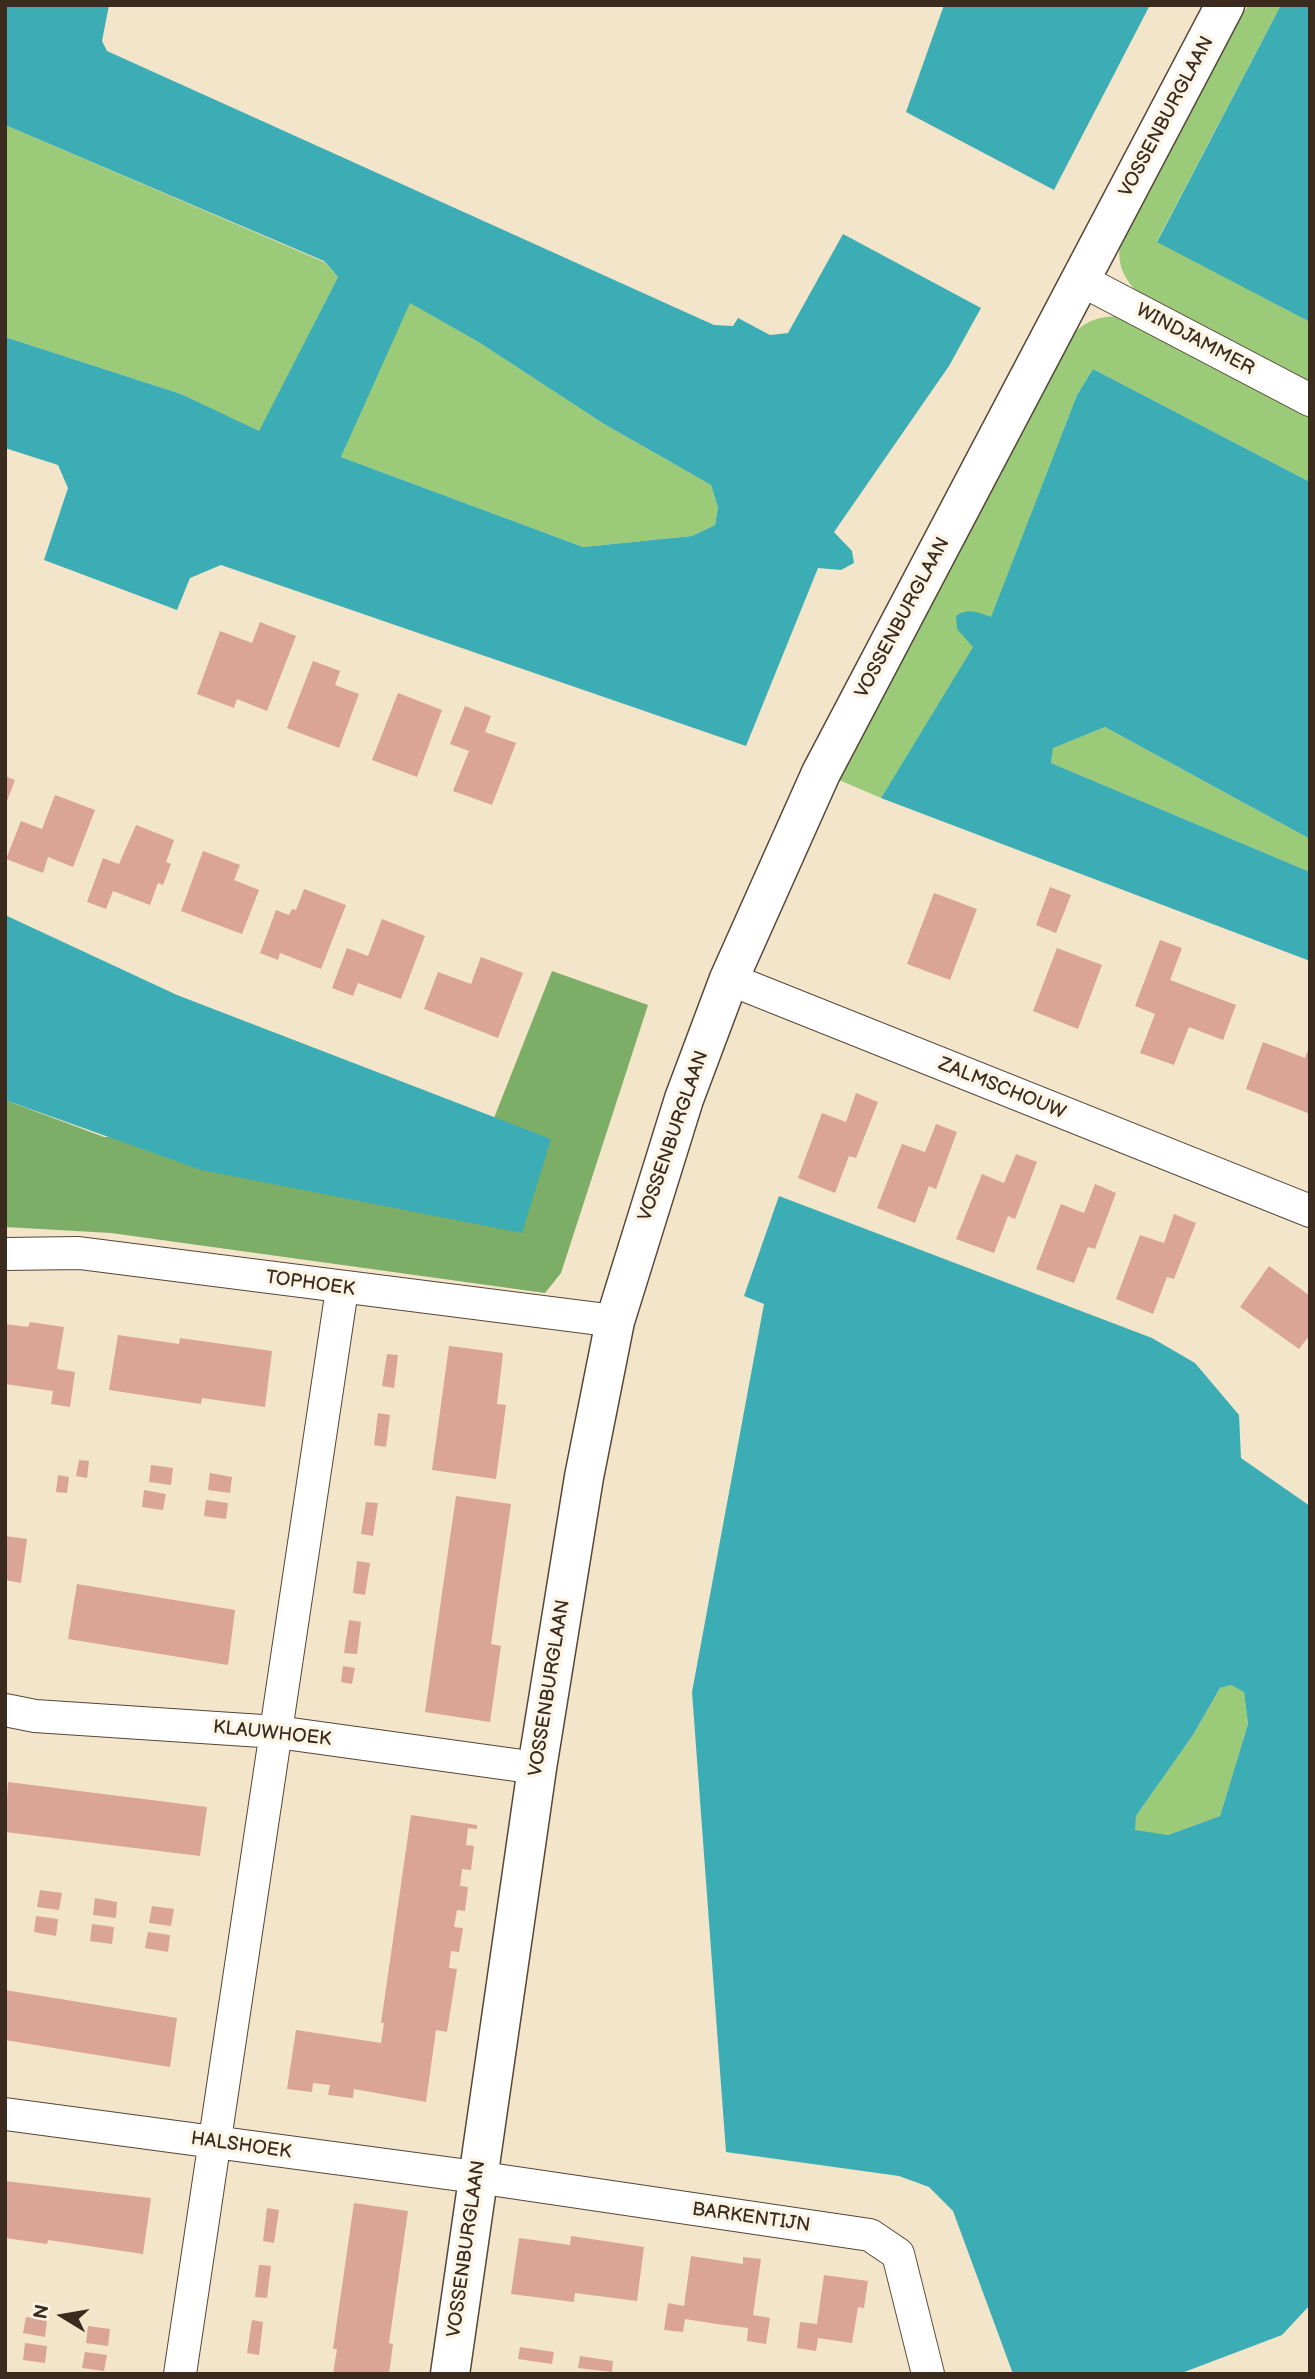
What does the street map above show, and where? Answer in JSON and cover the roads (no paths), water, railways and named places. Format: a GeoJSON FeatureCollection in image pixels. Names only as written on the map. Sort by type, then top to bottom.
{"type":"FeatureCollection","features":[{"type":"Feature","properties":{"kind":"street","name":"VOSSENBURGLAAN"},"geometry":{"type":"LineString","coordinates":[[450,2374],[537,1768],[584,1478],[615,1321],[684,1099],[729,979],[821,773],[1225,5]]}},
{"type":"Feature","properties":{"kind":"street","name":"WINDJAMMER"},"geometry":{"type":"LineString","coordinates":[[1081,280],[1310,400]]}},
{"type":"Feature","properties":{"kind":"street","name":"ZALMSCHOUW"},"geometry":{"type":"LineString","coordinates":[[729,979],[1310,1211]]}},
{"type":"Feature","properties":{"kind":"street","name":"ZALMSCHOUW"},"geometry":{"type":"LineString","coordinates":[[1275,1198],[1310,1223]]}},
{"type":"Feature","properties":{"kind":"street","name":"TOPHOEK"},"geometry":{"type":"LineString","coordinates":[[5,1254],[79,1253],[342,1289],[615,1321]]}},
{"type":"Feature","properties":{"kind":"street"},"geometry":{"type":"LineString","coordinates":[[180,2374],[217,2144],[342,1289]]}},
{"type":"Feature","properties":{"kind":"street","name":"KLAUWHOEK"},"geometry":{"type":"LineString","coordinates":[[5,1710],[35,1716],[277,1732],[537,1768]]}},
{"type":"Feature","properties":{"kind":"street","name":"HALSHOEK"},"geometry":{"type":"LineString","coordinates":[[5,2114],[477,2177]]}},
{"type":"Feature","properties":{"kind":"street","name":"BARKENTIJN"},"geometry":{"type":"LineString","coordinates":[[477,2177],[870,2235],[898,2254],[928,2374]]}},
{"type":"Feature","properties":{"kind":"water"},"geometry":{"type":"Polygon","coordinates":[[[5,5],[109,5],[102,41],[107,51],[714,325],[733,326],[738,318],[770,335],[788,333],[843,234],[981,308],[949,366],[834,532],[852,551],[854,563],[841,570],[818,568],[746,746],[221,565],[190,578],[177,610],[44,560],[68,488],[58,465],[5,448],[5,337],[181,394],[259,431],[338,277],[324,261],[5,125],[5,5]],[[410,303],[341,457],[583,547],[692,536],[715,525],[718,508],[711,485],[604,424],[480,343],[410,303]]]}},
{"type":"Feature","properties":{"kind":"water"},"geometry":{"type":"Polygon","coordinates":[[[944,5],[1150,5],[1054,190],[906,112],[944,5]]]}},
{"type":"Feature","properties":{"kind":"water"},"geometry":{"type":"Polygon","coordinates":[[[1281,5],[1310,5],[1310,322],[1157,242],[1281,5]]]}},
{"type":"Feature","properties":{"kind":"water"},"geometry":{"type":"Polygon","coordinates":[[[1093,369],[1310,482],[1310,839],[1105,727],[1053,748],[1051,763],[1310,872],[1310,961],[881,798],[973,647],[957,629],[956,616],[969,611],[991,617],[1077,395],[1093,369]]]}},
{"type":"Feature","properties":{"kind":"water"},"geometry":{"type":"Polygon","coordinates":[[[5,915],[177,995],[551,1139],[522,1233],[201,1170],[5,1100],[5,915]]]}},
{"type":"Feature","properties":{"kind":"water"},"geometry":{"type":"Polygon","coordinates":[[[779,1196],[1152,1338],[1195,1363],[1239,1415],[1241,1458],[1310,1506],[1310,2305],[1282,2335],[1179,2374],[1013,2374],[953,2211],[929,2187],[899,2176],[726,2152],[692,1692],[764,1304],[744,1296],[779,1196]],[[1231,1685],[1220,1688],[1193,1735],[1136,1816],[1135,1830],[1168,1835],[1220,1816],[1248,1724],[1244,1692],[1231,1685]]]}}]}
